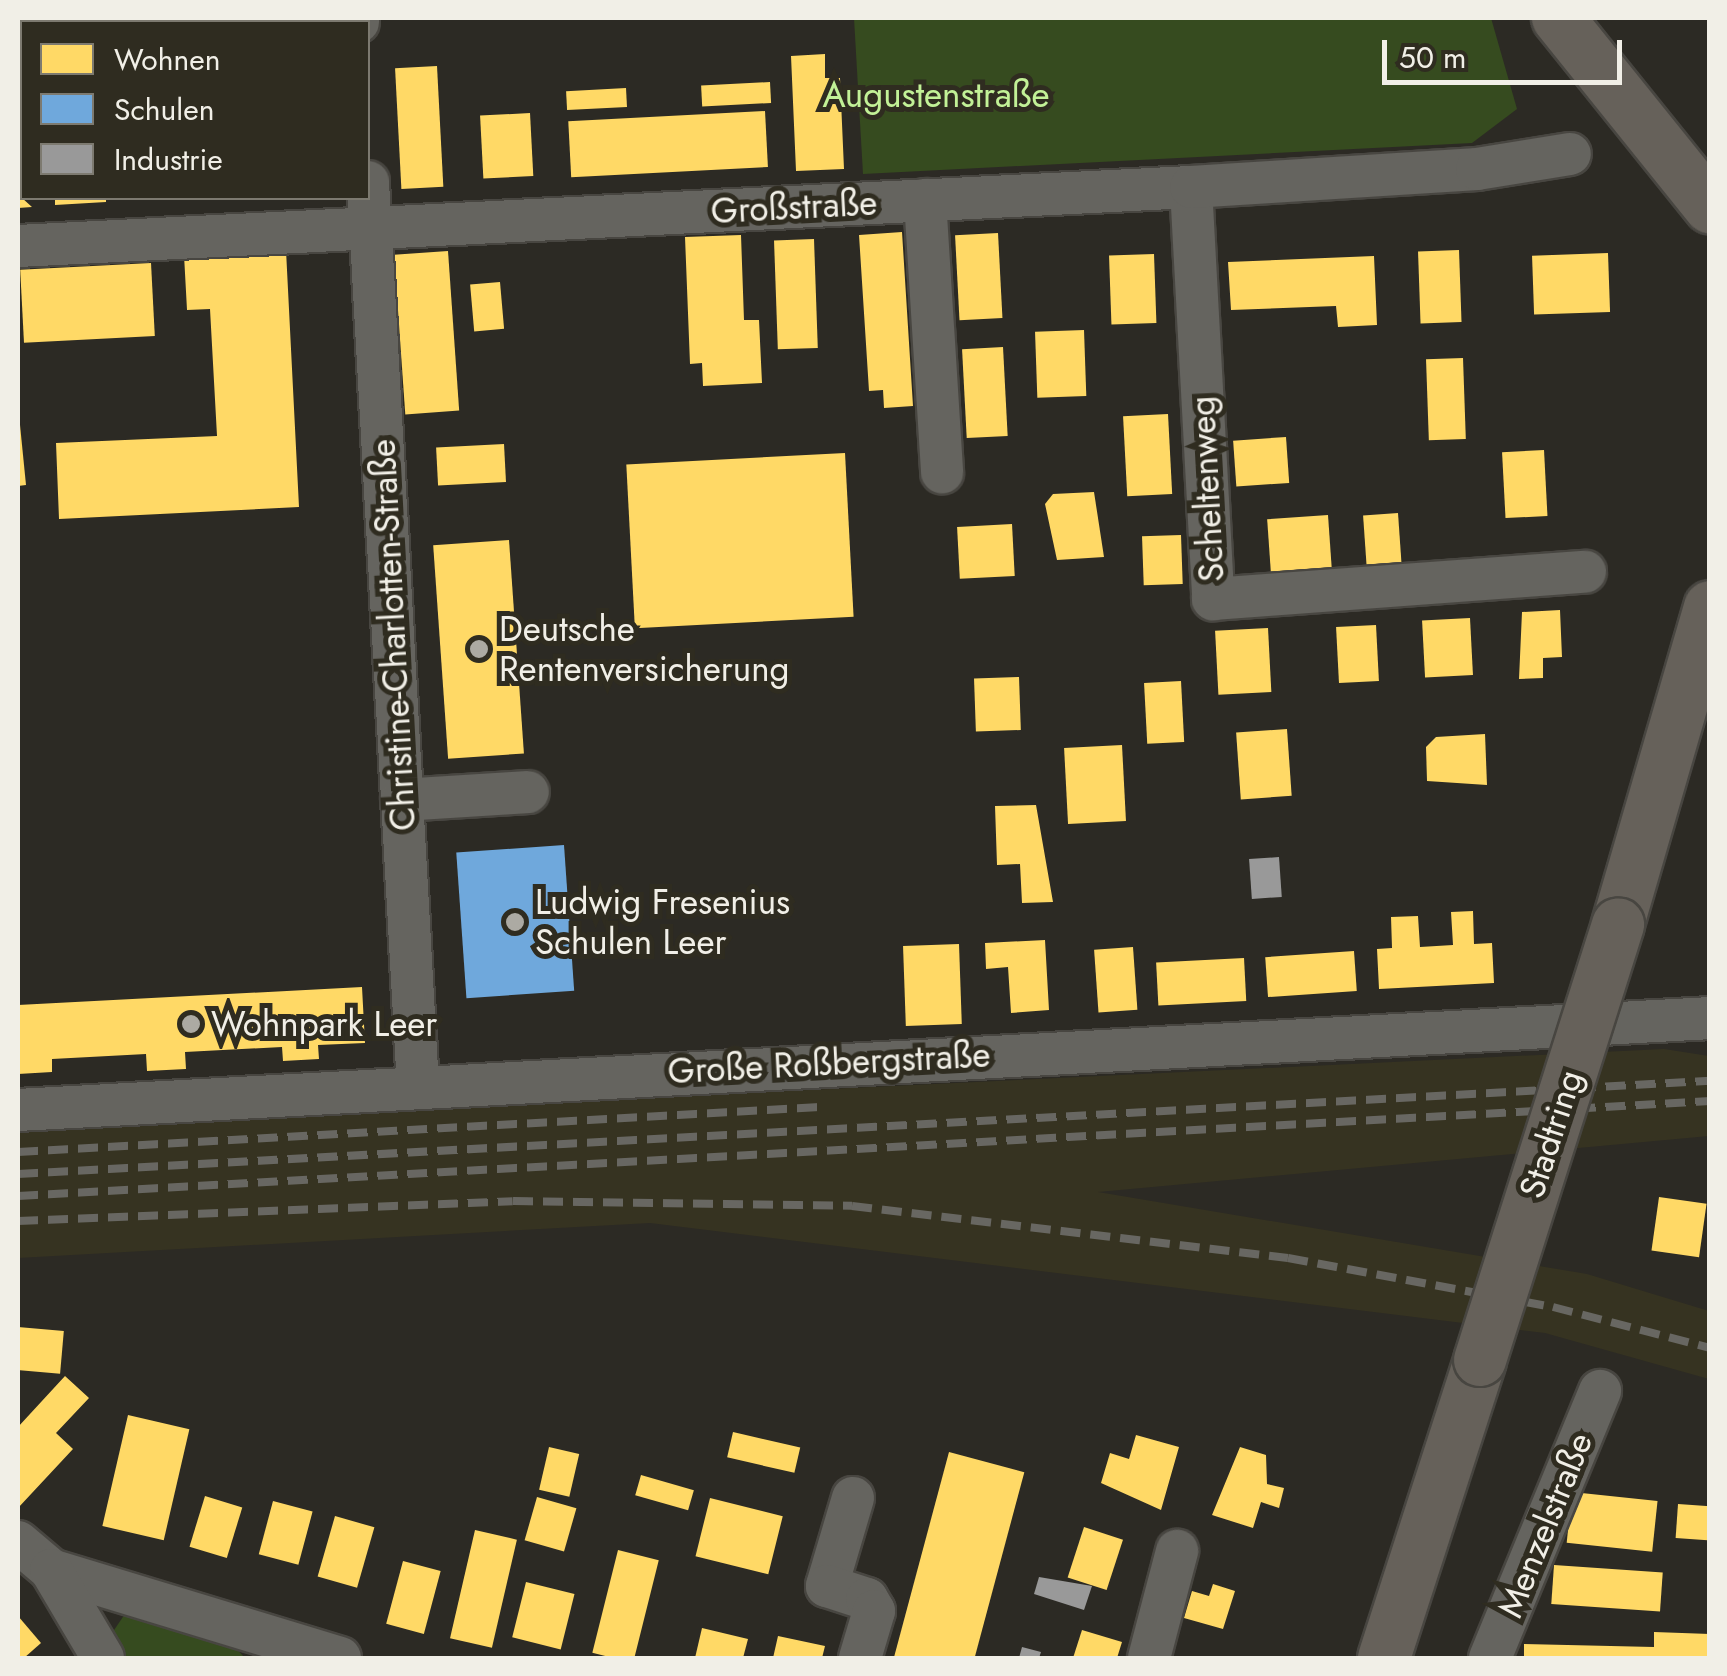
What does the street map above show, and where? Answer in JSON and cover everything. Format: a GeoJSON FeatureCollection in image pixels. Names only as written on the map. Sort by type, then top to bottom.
{"type":"FeatureCollection","features":[{"type":"Feature","properties":{"kind":"main road"},"geometry":{"type":"LineString","coordinates":[[1558,18],[1710,207]]}},
{"type":"Feature","properties":{"kind":"main road","name":"Stadtring"},"geometry":{"type":"LineString","coordinates":[[1384,1658],[1618,924],[1710,607]]}},
{"type":"Feature","properties":{"kind":"street","name":"Großstraße"},"geometry":{"type":"LineString","coordinates":[[18,246],[1191,187],[1477,169],[1570,154]]}},
{"type":"Feature","properties":{"kind":"street","name":"Scheltenweg"},"geometry":{"type":"LineString","coordinates":[[1191,187],[1213,599],[1585,572]]}},
{"type":"Feature","properties":{"kind":"street","name":"Christine-Charlotten-Straße"},"geometry":{"type":"LineString","coordinates":[[369,200],[418,1087]]}},
{"type":"Feature","properties":{"kind":"street"},"geometry":{"type":"LineString","coordinates":[[926,200],[942,472]]}},
{"type":"Feature","properties":{"kind":"street"},"geometry":{"type":"LineString","coordinates":[[402,800],[528,792]]}},
{"type":"Feature","properties":{"kind":"street","name":"Große Roßbergstraße"},"geometry":{"type":"LineString","coordinates":[[18,1110],[1708,1013]]}},
{"type":"Feature","properties":{"kind":"street","name":"Menzelstraße"},"geometry":{"type":"LineString","coordinates":[[1490,1658],[1600,1391]]}},
{"type":"Feature","properties":{"kind":"street"},"geometry":{"type":"LineString","coordinates":[[854,1498],[827,1586],[867,1599],[874,1612],[860,1658]]}},
{"type":"Feature","properties":{"kind":"street"},"geometry":{"type":"LineString","coordinates":[[18,1542],[52,1570],[104,1658]]}},
{"type":"Feature","properties":{"kind":"street"},"geometry":{"type":"LineString","coordinates":[[1149,1658],[1176,1550]]}},
{"type":"Feature","properties":{"kind":"street"},"geometry":{"type":"LineString","coordinates":[[52,1570],[322,1656]]}},
{"type":"Feature","properties":{"kind":"shaded area"},"geometry":{"type":"Polygon","coordinates":[[[1664,1049],[1709,1056],[1709,1136],[1098,1192],[1587,1274],[1709,1311],[1709,1379],[1545,1333],[650,1223],[18,1258],[18,1128],[1664,1049]]]}},
{"type":"Feature","properties":{"kind":"green space","name":"Augustenstraße"},"geometry":{"type":"Polygon","coordinates":[[[854,18],[1491,18],[1517,109],[1472,143],[863,174],[854,18]]]}},
{"type":"Feature","properties":{"kind":"green space"},"geometry":{"type":"Polygon","coordinates":[[[129,1608],[232,1644],[245,1658],[123,1658],[110,1636],[129,1608]]]}},
{"type":"Feature","properties":{"kind":"building: Wohnen"},"geometry":{"type":"Polygon","coordinates":[[[46,18],[92,18],[92,20],[46,18]]]}},
{"type":"Feature","properties":{"kind":"building: Wohnen"},"geometry":{"type":"Polygon","coordinates":[[[825,54],[825,78],[840,78],[844,169],[796,171],[791,56],[825,54]]]}},
{"type":"Feature","properties":{"kind":"building: Wohnen"},"geometry":{"type":"Polygon","coordinates":[[[437,66],[443,187],[401,189],[395,68],[437,66]]]}},
{"type":"Feature","properties":{"kind":"building: Wohnen"},"geometry":{"type":"Polygon","coordinates":[[[770,82],[771,103],[702,107],[701,86],[770,82]]]}},
{"type":"Feature","properties":{"kind":"building: Wohnen"},"geometry":{"type":"Polygon","coordinates":[[[626,88],[627,107],[567,110],[566,91],[626,88]]]}},
{"type":"Feature","properties":{"kind":"building: Wohnen"},"geometry":{"type":"Polygon","coordinates":[[[765,111],[768,167],[571,177],[568,121],[765,111]]]}},
{"type":"Feature","properties":{"kind":"building: Wohnen"},"geometry":{"type":"Polygon","coordinates":[[[530,113],[533,176],[483,179],[480,116],[530,113]]]}},
{"type":"Feature","properties":{"kind":"building: Wohnen"},"geometry":{"type":"Polygon","coordinates":[[[18,130],[20,200],[32,207],[18,208],[18,130]]]}},
{"type":"Feature","properties":{"kind":"building: Wohnen"},"geometry":{"type":"Polygon","coordinates":[[[55,200],[106,200],[106,202],[55,205],[55,200]]]}},
{"type":"Feature","properties":{"kind":"building: Wohnen"},"geometry":{"type":"Polygon","coordinates":[[[902,232],[913,406],[884,408],[883,390],[869,391],[859,235],[902,232]]]}},
{"type":"Feature","properties":{"kind":"building: Wohnen"},"geometry":{"type":"Polygon","coordinates":[[[998,233],[1002,318],[960,320],[955,235],[998,233]]]}},
{"type":"Feature","properties":{"kind":"building: Wohnen"},"geometry":{"type":"Polygon","coordinates":[[[741,235],[744,320],[759,320],[762,383],[703,386],[702,363],[690,364],[685,237],[741,235]]]}},
{"type":"Feature","properties":{"kind":"building: Wohnen"},"geometry":{"type":"Polygon","coordinates":[[[814,239],[818,348],[778,349],[774,240],[814,239]]]}},
{"type":"Feature","properties":{"kind":"building: Wohnen"},"geometry":{"type":"Polygon","coordinates":[[[286,250],[299,507],[59,519],[56,443],[217,436],[210,309],[187,310],[184,255],[286,250]]]}},
{"type":"Feature","properties":{"kind":"building: Wohnen"},"geometry":{"type":"Polygon","coordinates":[[[1459,250],[1462,322],[1421,323],[1418,251],[1459,250]]]}},
{"type":"Feature","properties":{"kind":"building: Wohnen"},"geometry":{"type":"Polygon","coordinates":[[[448,251],[459,411],[405,414],[394,255],[448,251]]]}},
{"type":"Feature","properties":{"kind":"building: Wohnen"},"geometry":{"type":"Polygon","coordinates":[[[1608,253],[1610,312],[1534,315],[1532,256],[1608,253]]]}},
{"type":"Feature","properties":{"kind":"building: Wohnen"},"geometry":{"type":"Polygon","coordinates":[[[1154,254],[1156,323],[1111,325],[1109,256],[1154,254]]]}},
{"type":"Feature","properties":{"kind":"building: Wohnen"},"geometry":{"type":"Polygon","coordinates":[[[1374,256],[1377,325],[1338,327],[1336,306],[1231,310],[1228,262],[1374,256]]]}},
{"type":"Feature","properties":{"kind":"building: Wohnen"},"geometry":{"type":"Polygon","coordinates":[[[151,263],[155,336],[24,343],[20,270],[151,263]]]}},
{"type":"Feature","properties":{"kind":"building: Wohnen"},"geometry":{"type":"Polygon","coordinates":[[[500,282],[504,329],[474,331],[470,285],[500,282]]]}},
{"type":"Feature","properties":{"kind":"building: Wohnen"},"geometry":{"type":"Polygon","coordinates":[[[1084,330],[1086,396],[1037,398],[1035,332],[1084,330]]]}},
{"type":"Feature","properties":{"kind":"building: Wohnen"},"geometry":{"type":"Polygon","coordinates":[[[1003,347],[1008,436],[967,438],[962,349],[1003,347]]]}},
{"type":"Feature","properties":{"kind":"building: Wohnen"},"geometry":{"type":"Polygon","coordinates":[[[1463,358],[1466,439],[1429,440],[1426,359],[1463,358]]]}},
{"type":"Feature","properties":{"kind":"building: Wohnen"},"geometry":{"type":"Polygon","coordinates":[[[18,405],[26,485],[18,486],[18,405]]]}},
{"type":"Feature","properties":{"kind":"building: Wohnen"},"geometry":{"type":"Polygon","coordinates":[[[1168,414],[1172,494],[1127,496],[1123,416],[1168,414]]]}},
{"type":"Feature","properties":{"kind":"building: Wohnen"},"geometry":{"type":"Polygon","coordinates":[[[1286,437],[1289,483],[1236,487],[1233,441],[1286,437]]]}},
{"type":"Feature","properties":{"kind":"building: Wohnen"},"geometry":{"type":"Polygon","coordinates":[[[504,444],[506,482],[438,486],[436,448],[504,444]]]}},
{"type":"Feature","properties":{"kind":"building: Wohnen"},"geometry":{"type":"Polygon","coordinates":[[[1544,450],[1547,516],[1506,518],[1502,452],[1544,450]]]}},
{"type":"Feature","properties":{"kind":"building: Wohnen"},"geometry":{"type":"Polygon","coordinates":[[[845,453],[854,617],[635,628],[626,464],[845,453]]]}},
{"type":"Feature","properties":{"kind":"building: Wohnen"},"geometry":{"type":"Polygon","coordinates":[[[1094,492],[1104,557],[1057,560],[1045,504],[1053,494],[1094,492]]]}},
{"type":"Feature","properties":{"kind":"building: Wohnen"},"geometry":{"type":"Polygon","coordinates":[[[1398,513],[1402,564],[1367,566],[1363,515],[1398,513]]]}},
{"type":"Feature","properties":{"kind":"building: Wohnen"},"geometry":{"type":"Polygon","coordinates":[[[1328,515],[1332,569],[1271,573],[1267,519],[1328,515]]]}},
{"type":"Feature","properties":{"kind":"building: Wohnen"},"geometry":{"type":"Polygon","coordinates":[[[1012,524],[1015,576],[960,579],[957,527],[1012,524]]]}},
{"type":"Feature","properties":{"kind":"building: Wohnen"},"geometry":{"type":"Polygon","coordinates":[[[1181,535],[1183,584],[1144,585],[1142,536],[1181,535]]]}},
{"type":"Feature","properties":{"kind":"building: Wohnen","name":"Deutsche Rentenversicherung"},"geometry":{"type":"Polygon","coordinates":[[[509,540],[524,753],[448,759],[433,545],[509,540]]]}},
{"type":"Feature","properties":{"kind":"building: Wohnen"},"geometry":{"type":"Polygon","coordinates":[[[1560,610],[1562,657],[1543,658],[1543,678],[1519,679],[1522,612],[1560,610]]]}},
{"type":"Feature","properties":{"kind":"building: Wohnen"},"geometry":{"type":"Polygon","coordinates":[[[1470,618],[1473,675],[1425,677],[1422,621],[1470,618]]]}},
{"type":"Feature","properties":{"kind":"building: Wohnen"},"geometry":{"type":"Polygon","coordinates":[[[1376,625],[1379,681],[1339,683],[1336,627],[1376,625]]]}},
{"type":"Feature","properties":{"kind":"building: Wohnen"},"geometry":{"type":"Polygon","coordinates":[[[1268,628],[1271,692],[1218,695],[1215,631],[1268,628]]]}},
{"type":"Feature","properties":{"kind":"building: Wohnen"},"geometry":{"type":"Polygon","coordinates":[[[1019,677],[1021,730],[976,732],[974,679],[1019,677]]]}},
{"type":"Feature","properties":{"kind":"building: Wohnen"},"geometry":{"type":"Polygon","coordinates":[[[1181,681],[1184,742],[1147,744],[1144,683],[1181,681]]]}},
{"type":"Feature","properties":{"kind":"building: Wohnen"},"geometry":{"type":"Polygon","coordinates":[[[1287,729],[1292,796],[1241,799],[1236,733],[1287,729]]]}},
{"type":"Feature","properties":{"kind":"building: Wohnen"},"geometry":{"type":"Polygon","coordinates":[[[1485,734],[1487,785],[1427,781],[1426,747],[1436,737],[1485,734]]]}},
{"type":"Feature","properties":{"kind":"building: Wohnen"},"geometry":{"type":"Polygon","coordinates":[[[1122,745],[1126,821],[1068,824],[1064,748],[1122,745]]]}},
{"type":"Feature","properties":{"kind":"building: Wohnen"},"geometry":{"type":"Polygon","coordinates":[[[1036,805],[1053,902],[1022,903],[1020,864],[997,865],[995,806],[1036,805]]]}},
{"type":"Feature","properties":{"kind":"building: Wohnen"},"geometry":{"type":"Polygon","coordinates":[[[1473,911],[1474,944],[1492,943],[1494,983],[1379,989],[1377,949],[1392,948],[1391,917],[1418,916],[1420,947],[1453,945],[1451,912],[1473,911]]]}},
{"type":"Feature","properties":{"kind":"building: Wohnen"},"geometry":{"type":"Polygon","coordinates":[[[1045,940],[1049,1010],[1011,1013],[1008,967],[986,969],[985,943],[1045,940]]]}},
{"type":"Feature","properties":{"kind":"building: Wohnen"},"geometry":{"type":"Polygon","coordinates":[[[959,944],[962,1024],[906,1026],[903,946],[959,944]]]}},
{"type":"Feature","properties":{"kind":"building: Wohnen"},"geometry":{"type":"Polygon","coordinates":[[[1133,947],[1137,1010],[1098,1013],[1094,950],[1133,947]]]}},
{"type":"Feature","properties":{"kind":"building: Wohnen"},"geometry":{"type":"Polygon","coordinates":[[[1354,951],[1357,991],[1268,997],[1265,957],[1354,951]]]}},
{"type":"Feature","properties":{"kind":"building: Wohnen"},"geometry":{"type":"Polygon","coordinates":[[[1244,958],[1246,1001],[1158,1006],[1156,963],[1244,958]]]}},
{"type":"Feature","properties":{"kind":"building: Wohnen","name":"Wohnpark Leer"},"geometry":{"type":"Polygon","coordinates":[[[362,987],[365,1043],[318,1045],[319,1059],[283,1061],[282,1047],[185,1052],[186,1069],[147,1071],[146,1054],[52,1059],[52,1072],[18,1074],[18,1005],[362,987]]]}},
{"type":"Feature","properties":{"kind":"building: Wohnen"},"geometry":{"type":"Polygon","coordinates":[[[1659,1197],[1707,1204],[1699,1257],[1651,1250],[1659,1197]]]}},
{"type":"Feature","properties":{"kind":"building: Wohnen"},"geometry":{"type":"Polygon","coordinates":[[[18,1327],[64,1331],[60,1374],[18,1370],[18,1327]]]}},
{"type":"Feature","properties":{"kind":"building: Wohnen"},"geometry":{"type":"Polygon","coordinates":[[[65,1376],[89,1398],[56,1433],[73,1449],[18,1508],[18,1427],[65,1376]]]}},
{"type":"Feature","properties":{"kind":"building: Wohnen"},"geometry":{"type":"Polygon","coordinates":[[[128,1415],[189,1429],[164,1540],[102,1526],[128,1415]]]}},
{"type":"Feature","properties":{"kind":"building: Wohnen"},"geometry":{"type":"Polygon","coordinates":[[[733,1432],[800,1448],[794,1473],[727,1457],[733,1432]]]}},
{"type":"Feature","properties":{"kind":"building: Wohnen"},"geometry":{"type":"Polygon","coordinates":[[[1136,1435],[1179,1447],[1161,1510],[1101,1483],[1110,1453],[1129,1459],[1136,1435]]]}},
{"type":"Feature","properties":{"kind":"building: Wohnen"},"geometry":{"type":"Polygon","coordinates":[[[549,1447],[579,1454],[569,1497],[539,1490],[549,1447]]]}},
{"type":"Feature","properties":{"kind":"building: Wohnen"},"geometry":{"type":"Polygon","coordinates":[[[1240,1447],[1266,1455],[1267,1484],[1284,1488],[1279,1508],[1261,1502],[1253,1528],[1212,1515],[1240,1447]]]}},
{"type":"Feature","properties":{"kind":"building: Wohnen"},"geometry":{"type":"Polygon","coordinates":[[[949,1452],[1024,1472],[975,1658],[894,1658],[949,1452]]]}},
{"type":"Feature","properties":{"kind":"building: Wohnen"},"geometry":{"type":"Polygon","coordinates":[[[641,1475],[694,1490],[688,1510],[635,1495],[641,1475]]]}},
{"type":"Feature","properties":{"kind":"building: Wohnen"},"geometry":{"type":"Polygon","coordinates":[[[1572,1492],[1658,1501],[1652,1552],[1567,1543],[1572,1492]]]}},
{"type":"Feature","properties":{"kind":"building: Wohnen"},"geometry":{"type":"Polygon","coordinates":[[[205,1496],[242,1507],[227,1558],[190,1547],[205,1496]]]}},
{"type":"Feature","properties":{"kind":"building: Wohnen"},"geometry":{"type":"Polygon","coordinates":[[[537,1497],[576,1508],[564,1552],[525,1540],[537,1497]]]}},
{"type":"Feature","properties":{"kind":"building: Wohnen"},"geometry":{"type":"Polygon","coordinates":[[[710,1498],[783,1516],[768,1574],[695,1556],[710,1498]]]}},
{"type":"Feature","properties":{"kind":"building: Wohnen"},"geometry":{"type":"Polygon","coordinates":[[[273,1501],[313,1512],[298,1565],[259,1554],[273,1501]]]}},
{"type":"Feature","properties":{"kind":"building: Wohnen"},"geometry":{"type":"Polygon","coordinates":[[[1678,1504],[1710,1506],[1708,1540],[1676,1538],[1678,1504]]]}},
{"type":"Feature","properties":{"kind":"building: Wohnen"},"geometry":{"type":"Polygon","coordinates":[[[335,1516],[374,1527],[357,1588],[318,1577],[335,1516]]]}},
{"type":"Feature","properties":{"kind":"building: Wohnen"},"geometry":{"type":"Polygon","coordinates":[[[1084,1527],[1123,1540],[1107,1590],[1068,1577],[1084,1527]]]}},
{"type":"Feature","properties":{"kind":"building: Wohnen"},"geometry":{"type":"Polygon","coordinates":[[[475,1530],[517,1540],[492,1648],[450,1638],[475,1530]]]}},
{"type":"Feature","properties":{"kind":"building: Wohnen"},"geometry":{"type":"Polygon","coordinates":[[[618,1550],[659,1560],[634,1658],[592,1653],[618,1550]]]}},
{"type":"Feature","properties":{"kind":"building: Wohnen"},"geometry":{"type":"Polygon","coordinates":[[[403,1561],[441,1571],[424,1634],[386,1624],[403,1561]]]}},
{"type":"Feature","properties":{"kind":"building: Wohnen"},"geometry":{"type":"Polygon","coordinates":[[[1554,1565],[1663,1573],[1660,1612],[1551,1604],[1554,1565]]]}},
{"type":"Feature","properties":{"kind":"building: Wohnen"},"geometry":{"type":"Polygon","coordinates":[[[526,1582],[575,1594],[561,1649],[512,1637],[526,1582]]]}},
{"type":"Feature","properties":{"kind":"building: Wohnen"},"geometry":{"type":"Polygon","coordinates":[[[1213,1584],[1235,1591],[1223,1629],[1184,1618],[1192,1591],[1209,1596],[1213,1584]]]}},
{"type":"Feature","properties":{"kind":"building: Wohnen"},"geometry":{"type":"Polygon","coordinates":[[[18,1616],[41,1643],[24,1658],[18,1658],[18,1616]]]}},
{"type":"Feature","properties":{"kind":"building: Wohnen"},"geometry":{"type":"Polygon","coordinates":[[[702,1628],[748,1639],[743,1658],[695,1658],[702,1628]]]}},
{"type":"Feature","properties":{"kind":"building: Wohnen"},"geometry":{"type":"Polygon","coordinates":[[[1082,1630],[1122,1642],[1117,1658],[1073,1658],[1082,1630]]]}},
{"type":"Feature","properties":{"kind":"building: Wohnen"},"geometry":{"type":"Polygon","coordinates":[[[1654,1632],[1710,1634],[1710,1658],[1524,1658],[1524,1644],[1654,1647],[1654,1632]]]}},
{"type":"Feature","properties":{"kind":"building: Wohnen"},"geometry":{"type":"Polygon","coordinates":[[[778,1636],[825,1646],[822,1658],[773,1658],[778,1636]]]}},
{"type":"Feature","properties":{"kind":"building: Schulen","name":"Ludwig Fresenius Schulen Leer"},"geometry":{"type":"Polygon","coordinates":[[[564,845],[574,991],[466,998],[456,853],[564,845]]]}},
{"type":"Feature","properties":{"kind":"building: Industrie"},"geometry":{"type":"Polygon","coordinates":[[[1279,857],[1282,897],[1252,899],[1249,859],[1279,857]]]}},
{"type":"Feature","properties":{"kind":"building: Industrie"},"geometry":{"type":"Polygon","coordinates":[[[1039,1577],[1092,1586],[1084,1610],[1034,1594],[1039,1577]]]}},
{"type":"Feature","properties":{"kind":"building: Industrie"},"geometry":{"type":"Polygon","coordinates":[[[1022,1647],[1041,1652],[1039,1658],[1019,1658],[1022,1647]]]}},
{"type":"Feature","properties":{"kind":"railway"},"geometry":{"type":"LineString","coordinates":[[18,1174],[1710,1081]]}},
{"type":"Feature","properties":{"kind":"railway"},"geometry":{"type":"LineString","coordinates":[[18,1196],[1710,1101]]}},
{"type":"Feature","properties":{"kind":"railway"},"geometry":{"type":"LineString","coordinates":[[18,1152],[820,1107]]}},
{"type":"Feature","properties":{"kind":"railway"},"geometry":{"type":"LineString","coordinates":[[18,1221],[513,1201],[852,1206],[1288,1258],[1553,1307],[1710,1348]]}},
{"type":"Feature","properties":{"kind":"place","name":"Deutsche Rentenversicherung"},"geometry":{"type":"Point","coordinates":[479,649]}},
{"type":"Feature","properties":{"kind":"place","name":"Ludwig Fresenius Schulen Leer"},"geometry":{"type":"Point","coordinates":[515,922]}},
{"type":"Feature","properties":{"kind":"place","name":"Wohnpark Leer"},"geometry":{"type":"Point","coordinates":[191,1024]}}]}
